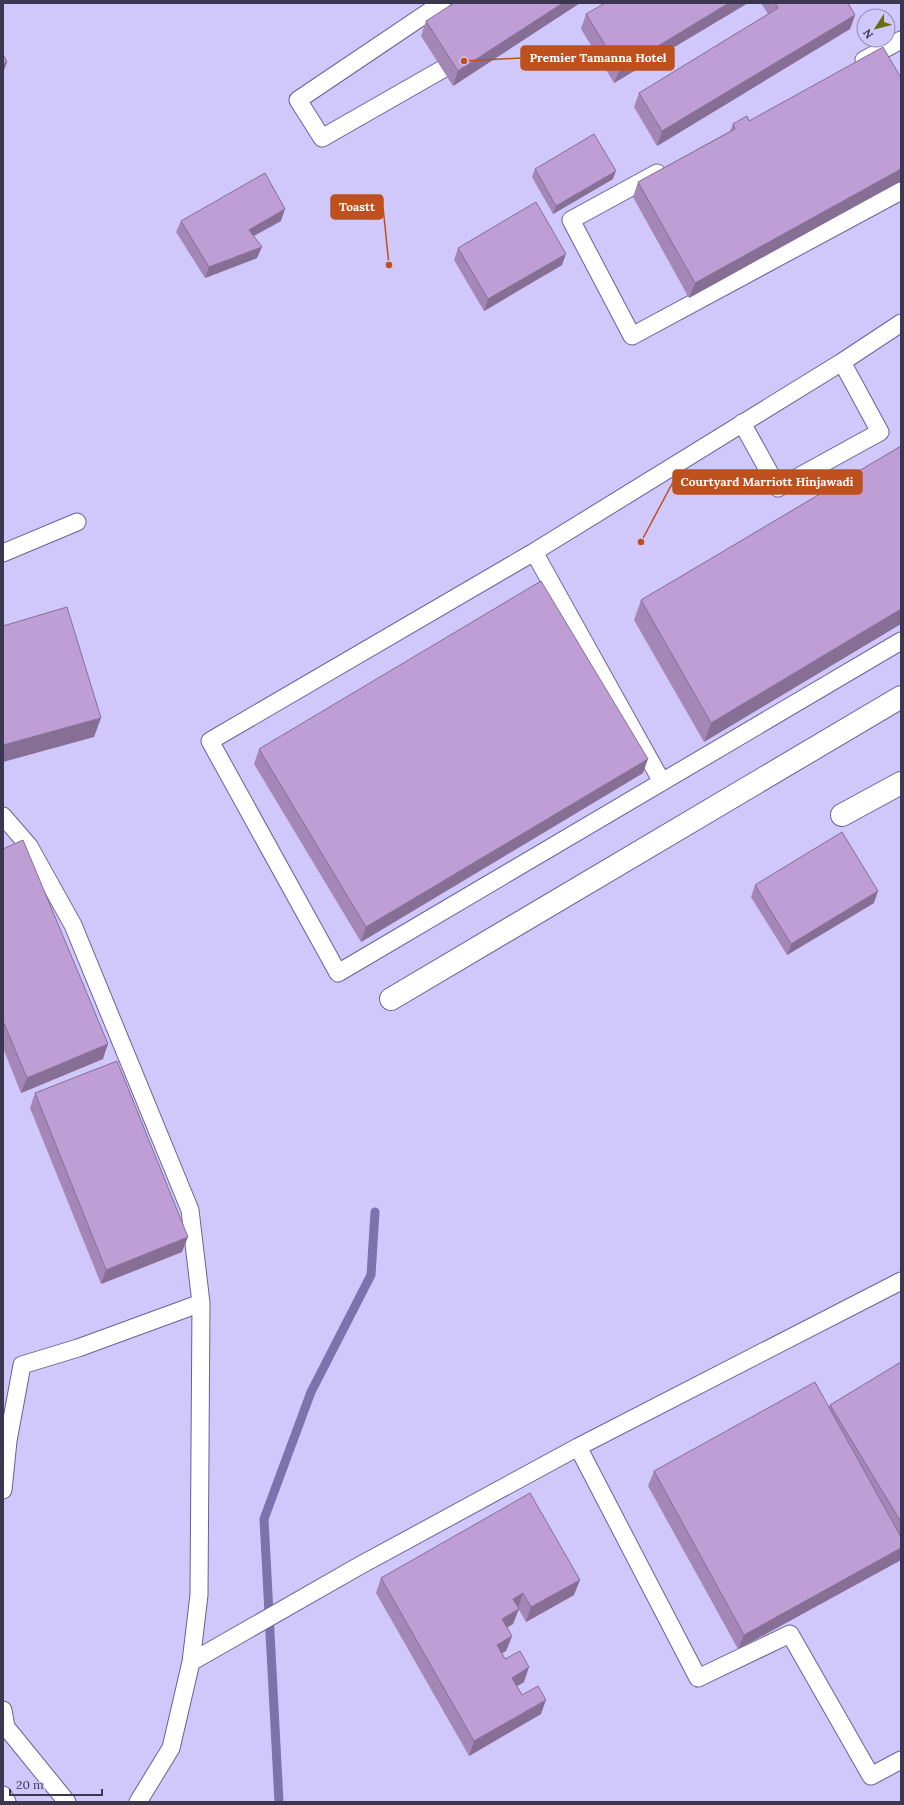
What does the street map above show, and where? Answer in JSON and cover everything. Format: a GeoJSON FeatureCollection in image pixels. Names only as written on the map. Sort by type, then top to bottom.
{"type":"FeatureCollection","features":[{"type":"Feature","properties":{"kind":"street"},"geometry":{"type":"LineString","coordinates":[[391,998],[901,697]]}},
{"type":"Feature","properties":{"kind":"street"},"geometry":{"type":"LineString","coordinates":[[842,814],[901,783]]}},
{"type":"Feature","properties":{"kind":"lane"},"geometry":{"type":"LineString","coordinates":[[442,3],[298,100],[322,138],[473,52]]}},
{"type":"Feature","properties":{"kind":"lane"},"geometry":{"type":"LineString","coordinates":[[850,68],[900,43]]}},
{"type":"Feature","properties":{"kind":"lane"},"geometry":{"type":"LineString","coordinates":[[668,167],[571,220],[632,336],[901,191]]}},
{"type":"Feature","properties":{"kind":"lane"},"geometry":{"type":"LineString","coordinates":[[901,323],[842,362],[534,552],[210,741],[338,973],[901,641]]}},
{"type":"Feature","properties":{"kind":"lane"},"geometry":{"type":"LineString","coordinates":[[742,423],[778,488],[880,432],[842,362]]}},
{"type":"Feature","properties":{"kind":"lane"},"geometry":{"type":"LineString","coordinates":[[3,553],[78,522]]}},
{"type":"Feature","properties":{"kind":"lane"},"geometry":{"type":"LineString","coordinates":[[534,552],[662,782]]}},
{"type":"Feature","properties":{"kind":"lane"},"geometry":{"type":"LineString","coordinates":[[3,816],[30,846],[73,926],[190,1210],[201,1303],[199,1595],[191,1662],[171,1748],[138,1802]]}},
{"type":"Feature","properties":{"kind":"lane"},"geometry":{"type":"LineString","coordinates":[[191,1662],[312,1593],[578,1447],[901,1281]]}},
{"type":"Feature","properties":{"kind":"lane"},"geometry":{"type":"LineString","coordinates":[[3,1490],[8,1441],[22,1365],[78,1348],[201,1303]]}},
{"type":"Feature","properties":{"kind":"lane"},"geometry":{"type":"LineString","coordinates":[[578,1447],[698,1678],[790,1634],[871,1776],[901,1760]]}},
{"type":"Feature","properties":{"kind":"lane"},"geometry":{"type":"LineString","coordinates":[[3,1710],[6,1727],[67,1802]]}},
{"type":"Feature","properties":{"kind":"lane"},"geometry":{"type":"LineString","coordinates":[[3,1795],[7,1802]]}},
{"type":"Feature","properties":{"kind":"building"},"geometry":{"type":"Polygon","coordinates":[[[454,3],[563,3],[458,71],[426,21],[454,3]]]}},
{"type":"Feature","properties":{"kind":"building"},"geometry":{"type":"Polygon","coordinates":[[[605,3],[729,3],[620,69],[586,14],[605,3]]]}},
{"type":"Feature","properties":{"kind":"building"},"geometry":{"type":"Polygon","coordinates":[[[775,3],[848,3],[855,15],[662,131],[639,93],[778,8],[775,3]]]}},
{"type":"Feature","properties":{"kind":"building"},"geometry":{"type":"Polygon","coordinates":[[[884,48],[901,78],[901,169],[695,283],[638,182],[735,129],[733,124],[747,116],[749,121],[884,48]]]}},
{"type":"Feature","properties":{"kind":"building"},"geometry":{"type":"Polygon","coordinates":[[[3,54],[7,62],[3,64],[3,54]]]}},
{"type":"Feature","properties":{"kind":"building"},"geometry":{"type":"Polygon","coordinates":[[[594,134],[616,171],[556,206],[535,169],[594,134]]]}},
{"type":"Feature","properties":{"kind":"building"},"geometry":{"type":"Polygon","coordinates":[[[265,173],[285,209],[249,230],[262,247],[209,267],[181,221],[265,173]]]}},
{"type":"Feature","properties":{"kind":"building"},"geometry":{"type":"Polygon","coordinates":[[[536,202],[566,254],[488,299],[458,248],[536,202]]]}},
{"type":"Feature","properties":{"kind":"building"},"geometry":{"type":"Polygon","coordinates":[[[901,446],[901,609],[711,723],[641,600],[901,446]]]}},
{"type":"Feature","properties":{"kind":"building"},"geometry":{"type":"Polygon","coordinates":[[[541,581],[648,759],[366,927],[259,749],[541,581]]]}},
{"type":"Feature","properties":{"kind":"building"},"geometry":{"type":"Polygon","coordinates":[[[67,607],[101,718],[3,745],[3,626],[67,607]]]}},
{"type":"Feature","properties":{"kind":"building"},"geometry":{"type":"Polygon","coordinates":[[[842,832],[878,891],[791,944],[755,885],[842,832]]]}},
{"type":"Feature","properties":{"kind":"building"},"geometry":{"type":"Polygon","coordinates":[[[23,840],[108,1044],[27,1078],[3,1021],[3,849],[23,840]]]}},
{"type":"Feature","properties":{"kind":"building"},"geometry":{"type":"Polygon","coordinates":[[[117,1061],[188,1237],[106,1270],[35,1093],[117,1061]]]}},
{"type":"Feature","properties":{"kind":"building"},"geometry":{"type":"Polygon","coordinates":[[[901,1362],[901,1522],[830,1405],[901,1362]]]}},
{"type":"Feature","properties":{"kind":"building"},"geometry":{"type":"Polygon","coordinates":[[[815,1382],[901,1537],[901,1548],[744,1635],[654,1471],[815,1382]]]}},
{"type":"Feature","properties":{"kind":"building"},"geometry":{"type":"Polygon","coordinates":[[[530,1493],[580,1580],[531,1607],[523,1593],[513,1599],[519,1609],[502,1619],[512,1636],[497,1645],[505,1659],[520,1651],[529,1667],[512,1678],[522,1695],[538,1686],[546,1700],[474,1741],[381,1578],[530,1493]]]}},
{"type":"Feature","properties":{"kind":"waterway"},"geometry":{"type":"LineString","coordinates":[[279,1802],[264,1519],[311,1392],[371,1275],[375,1212]]}},
{"type":"Feature","properties":{"kind":"place","name":"Premier Tamanna Hotel"},"geometry":{"type":"Point","coordinates":[464,61]}},
{"type":"Feature","properties":{"kind":"place","name":"Toastt"},"geometry":{"type":"Point","coordinates":[389,265]}},
{"type":"Feature","properties":{"kind":"place","name":"Courtyard Marriott Hinjawadi"},"geometry":{"type":"Point","coordinates":[641,542]}}]}
